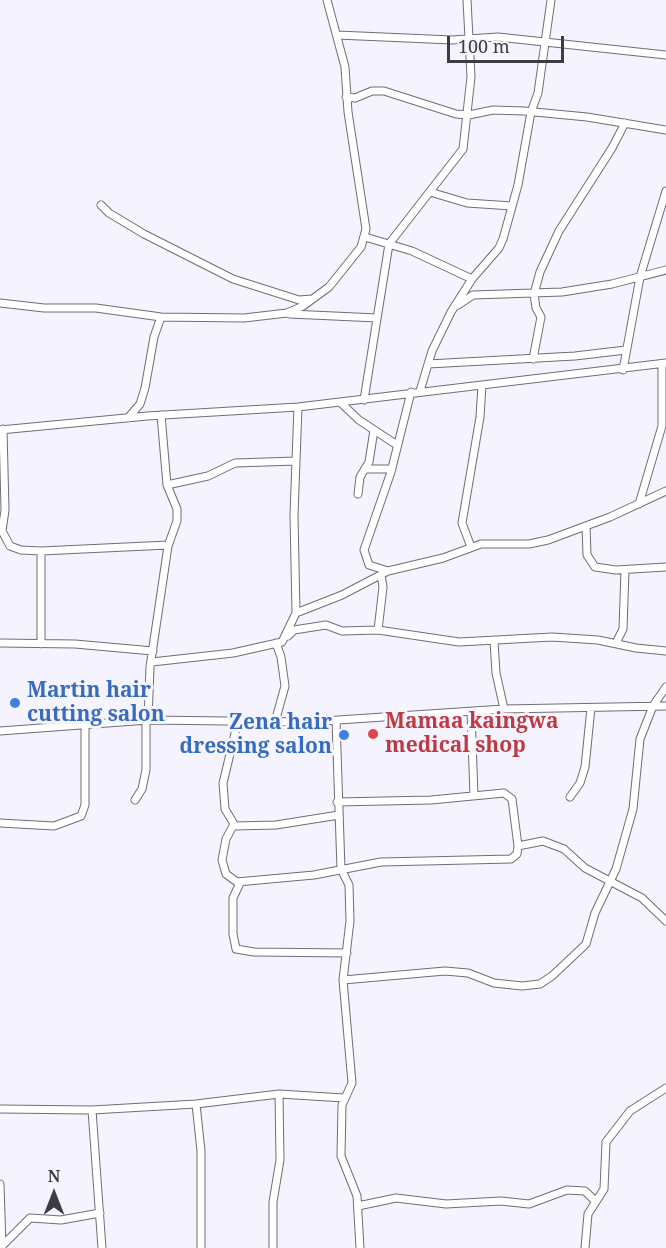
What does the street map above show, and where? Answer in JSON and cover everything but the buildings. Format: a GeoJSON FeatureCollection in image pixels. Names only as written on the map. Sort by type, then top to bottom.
{"type":"FeatureCollection","features":[{"type":"Feature","properties":{"kind":"street"},"geometry":{"type":"LineString","coordinates":[[287,313],[329,287],[346,268],[365,237],[366,229],[346,97],[345,67],[327,0]]}},
{"type":"Feature","properties":{"kind":"street"},"geometry":{"type":"LineString","coordinates":[[364,400],[389,244],[461,154],[469,115],[470,37],[467,0]]}},
{"type":"Feature","properties":{"kind":"street"},"geometry":{"type":"LineString","coordinates":[[420,391],[428,364],[451,312],[472,279],[499,248],[512,206],[531,112],[538,93],[551,0]]}},
{"type":"Feature","properties":{"kind":"street"},"geometry":{"type":"LineString","coordinates":[[337,35],[452,40],[470,37],[498,37],[666,55]]}},
{"type":"Feature","properties":{"kind":"street"},"geometry":{"type":"LineString","coordinates":[[346,97],[355,98],[372,91],[384,91],[449,113],[469,115],[493,110],[531,112],[666,130]]}},
{"type":"Feature","properties":{"kind":"street"},"geometry":{"type":"LineString","coordinates":[[533,359],[541,317],[536,308],[534,294],[540,272],[559,231],[612,148],[625,123]]}},
{"type":"Feature","properties":{"kind":"street"},"geometry":{"type":"LineString","coordinates":[[430,192],[467,203],[512,206]]}},
{"type":"Feature","properties":{"kind":"street"},"geometry":{"type":"LineString","coordinates":[[623,370],[640,277],[666,192]]}},
{"type":"Feature","properties":{"kind":"street"},"geometry":{"type":"LineString","coordinates":[[101,205],[144,234],[233,279],[299,300],[312,299]]}},
{"type":"Feature","properties":{"kind":"street"},"geometry":{"type":"LineString","coordinates":[[365,237],[412,251],[472,279]]}},
{"type":"Feature","properties":{"kind":"street"},"geometry":{"type":"LineString","coordinates":[[451,312],[462,301],[473,296],[534,294],[612,284],[666,270]]}},
{"type":"Feature","properties":{"kind":"street"},"geometry":{"type":"LineString","coordinates":[[0,303],[44,308],[96,308],[161,317],[244,318],[287,313],[377,318]]}},
{"type":"Feature","properties":{"kind":"street"},"geometry":{"type":"LineString","coordinates":[[0,310],[12,304]]}},
{"type":"Feature","properties":{"kind":"street"},"geometry":{"type":"LineString","coordinates":[[128,418],[140,404],[154,337],[161,317]]}},
{"type":"Feature","properties":{"kind":"street"},"geometry":{"type":"LineString","coordinates":[[428,364],[533,359],[626,350]]}},
{"type":"Feature","properties":{"kind":"street"},"geometry":{"type":"LineString","coordinates":[[168,545],[41,551],[21,550],[10,546],[1,535],[5,510],[2,430],[161,415],[341,403],[420,391],[623,370],[664,363],[662,426],[639,504]]}},
{"type":"Feature","properties":{"kind":"street"},"geometry":{"type":"LineString","coordinates":[[471,547],[462,524],[480,417],[482,385]]}},
{"type":"Feature","properties":{"kind":"street"},"geometry":{"type":"LineString","coordinates":[[384,573],[369,565],[364,550],[392,469],[411,393]]}},
{"type":"Feature","properties":{"kind":"street"},"geometry":{"type":"LineString","coordinates":[[341,403],[374,430],[397,445]]}},
{"type":"Feature","properties":{"kind":"street"},"geometry":{"type":"LineString","coordinates":[[286,638],[296,613],[294,514],[298,407]]}},
{"type":"Feature","properties":{"kind":"street"},"geometry":{"type":"LineString","coordinates":[[135,800],[142,789],[146,770],[147,720],[153,651],[168,545],[177,521],[177,509],[167,485],[161,415]]}},
{"type":"Feature","properties":{"kind":"street"},"geometry":{"type":"LineString","coordinates":[[358,494],[360,477],[369,462],[374,430]]}},
{"type":"Feature","properties":{"kind":"street"},"geometry":{"type":"LineString","coordinates":[[167,485],[208,476],[235,463],[296,461]]}},
{"type":"Feature","properties":{"kind":"street"},"geometry":{"type":"LineString","coordinates":[[365,469],[392,469]]}},
{"type":"Feature","properties":{"kind":"street"},"geometry":{"type":"LineString","coordinates":[[296,613],[342,595],[384,573],[490,543],[529,544],[548,540],[666,491]]}},
{"type":"Feature","properties":{"kind":"street"},"geometry":{"type":"LineString","coordinates":[[586,526],[587,555],[595,567],[625,570],[666,567]]}},
{"type":"Feature","properties":{"kind":"street"},"geometry":{"type":"LineString","coordinates":[[41,551],[41,644]]}},
{"type":"Feature","properties":{"kind":"street"},"geometry":{"type":"LineString","coordinates":[[616,643],[624,629],[625,570]]}},
{"type":"Feature","properties":{"kind":"street"},"geometry":{"type":"LineString","coordinates":[[378,630],[384,573]]}},
{"type":"Feature","properties":{"kind":"street"},"geometry":{"type":"LineString","coordinates":[[152,662],[233,653],[276,644],[294,630],[320,625],[342,631],[378,630],[459,642],[539,636],[616,643],[666,651]]}},
{"type":"Feature","properties":{"kind":"street"},"geometry":{"type":"LineString","coordinates":[[494,641],[496,673],[504,709]]}},
{"type":"Feature","properties":{"kind":"street"},"geometry":{"type":"LineString","coordinates":[[0,643],[117,646],[153,651]]}},
{"type":"Feature","properties":{"kind":"street"},"geometry":{"type":"LineString","coordinates":[[275,722],[285,686],[281,657],[276,644]]}},
{"type":"Feature","properties":{"kind":"street"},"geometry":{"type":"LineString","coordinates":[[343,980],[445,971],[468,973],[498,984],[540,984],[552,976],[586,944],[627,833],[639,743],[653,706],[666,687]]}},
{"type":"Feature","properties":{"kind":"street"},"geometry":{"type":"LineString","coordinates":[[0,731],[147,720],[336,721],[504,709],[666,706]]}},
{"type":"Feature","properties":{"kind":"street"},"geometry":{"type":"LineString","coordinates":[[570,797],[580,783],[585,767],[591,708]]}},
{"type":"Feature","properties":{"kind":"street"},"geometry":{"type":"LineString","coordinates":[[471,712],[474,796]]}},
{"type":"Feature","properties":{"kind":"street"},"geometry":{"type":"LineString","coordinates":[[238,721],[223,783],[225,809],[234,820],[234,826],[224,845],[223,864],[228,877],[240,883],[314,875],[404,860],[511,859],[517,854],[518,846],[510,797],[504,793],[337,802]]}},
{"type":"Feature","properties":{"kind":"street"},"geometry":{"type":"LineString","coordinates":[[336,721],[341,869],[349,881],[347,953],[343,980],[352,1083],[344,1098],[341,1156],[358,1206],[360,1248]]}},
{"type":"Feature","properties":{"kind":"street"},"geometry":{"type":"LineString","coordinates":[[0,823],[54,826],[81,816],[85,805],[85,724]]}},
{"type":"Feature","properties":{"kind":"street"},"geometry":{"type":"LineString","coordinates":[[234,826],[269,826],[339,815]]}},
{"type":"Feature","properties":{"kind":"street"},"geometry":{"type":"LineString","coordinates":[[518,846],[532,842],[553,844],[564,849],[585,868],[642,898],[666,921]]}},
{"type":"Feature","properties":{"kind":"street"},"geometry":{"type":"LineString","coordinates":[[240,883],[233,898],[235,948],[254,952],[347,953]]}},
{"type":"Feature","properties":{"kind":"street"},"geometry":{"type":"LineString","coordinates":[[585,1248],[588,1214],[603,1189],[606,1142],[630,1111],[666,1088]]}},
{"type":"Feature","properties":{"kind":"street"},"geometry":{"type":"LineString","coordinates":[[0,1109],[92,1110],[196,1104],[279,1094],[344,1098]]}},
{"type":"Feature","properties":{"kind":"street"},"geometry":{"type":"LineString","coordinates":[[273,1248],[273,1202],[280,1160],[279,1094]]}},
{"type":"Feature","properties":{"kind":"street"},"geometry":{"type":"LineString","coordinates":[[196,1104],[201,1151],[201,1248]]}},
{"type":"Feature","properties":{"kind":"street"},"geometry":{"type":"LineString","coordinates":[[92,1110],[102,1248]]}},
{"type":"Feature","properties":{"kind":"street"},"geometry":{"type":"LineString","coordinates":[[0,1184],[2,1247]]}},
{"type":"Feature","properties":{"kind":"street"},"geometry":{"type":"LineString","coordinates":[[358,1206],[396,1198],[446,1204],[501,1201],[529,1204],[567,1190],[585,1191],[595,1201]]}},
{"type":"Feature","properties":{"kind":"street"},"geometry":{"type":"LineString","coordinates":[[2,1247],[30,1218],[61,1220],[100,1213]]}},
{"type":"Feature","properties":{"kind":"place","name":"Martin hair cutting salon"},"geometry":{"type":"Point","coordinates":[15,703]}},
{"type":"Feature","properties":{"kind":"place","name":"Mamaa kaingwa medical shop"},"geometry":{"type":"Point","coordinates":[373,734]}},
{"type":"Feature","properties":{"kind":"place","name":"Zena hair dressing salon"},"geometry":{"type":"Point","coordinates":[344,735]}}]}
